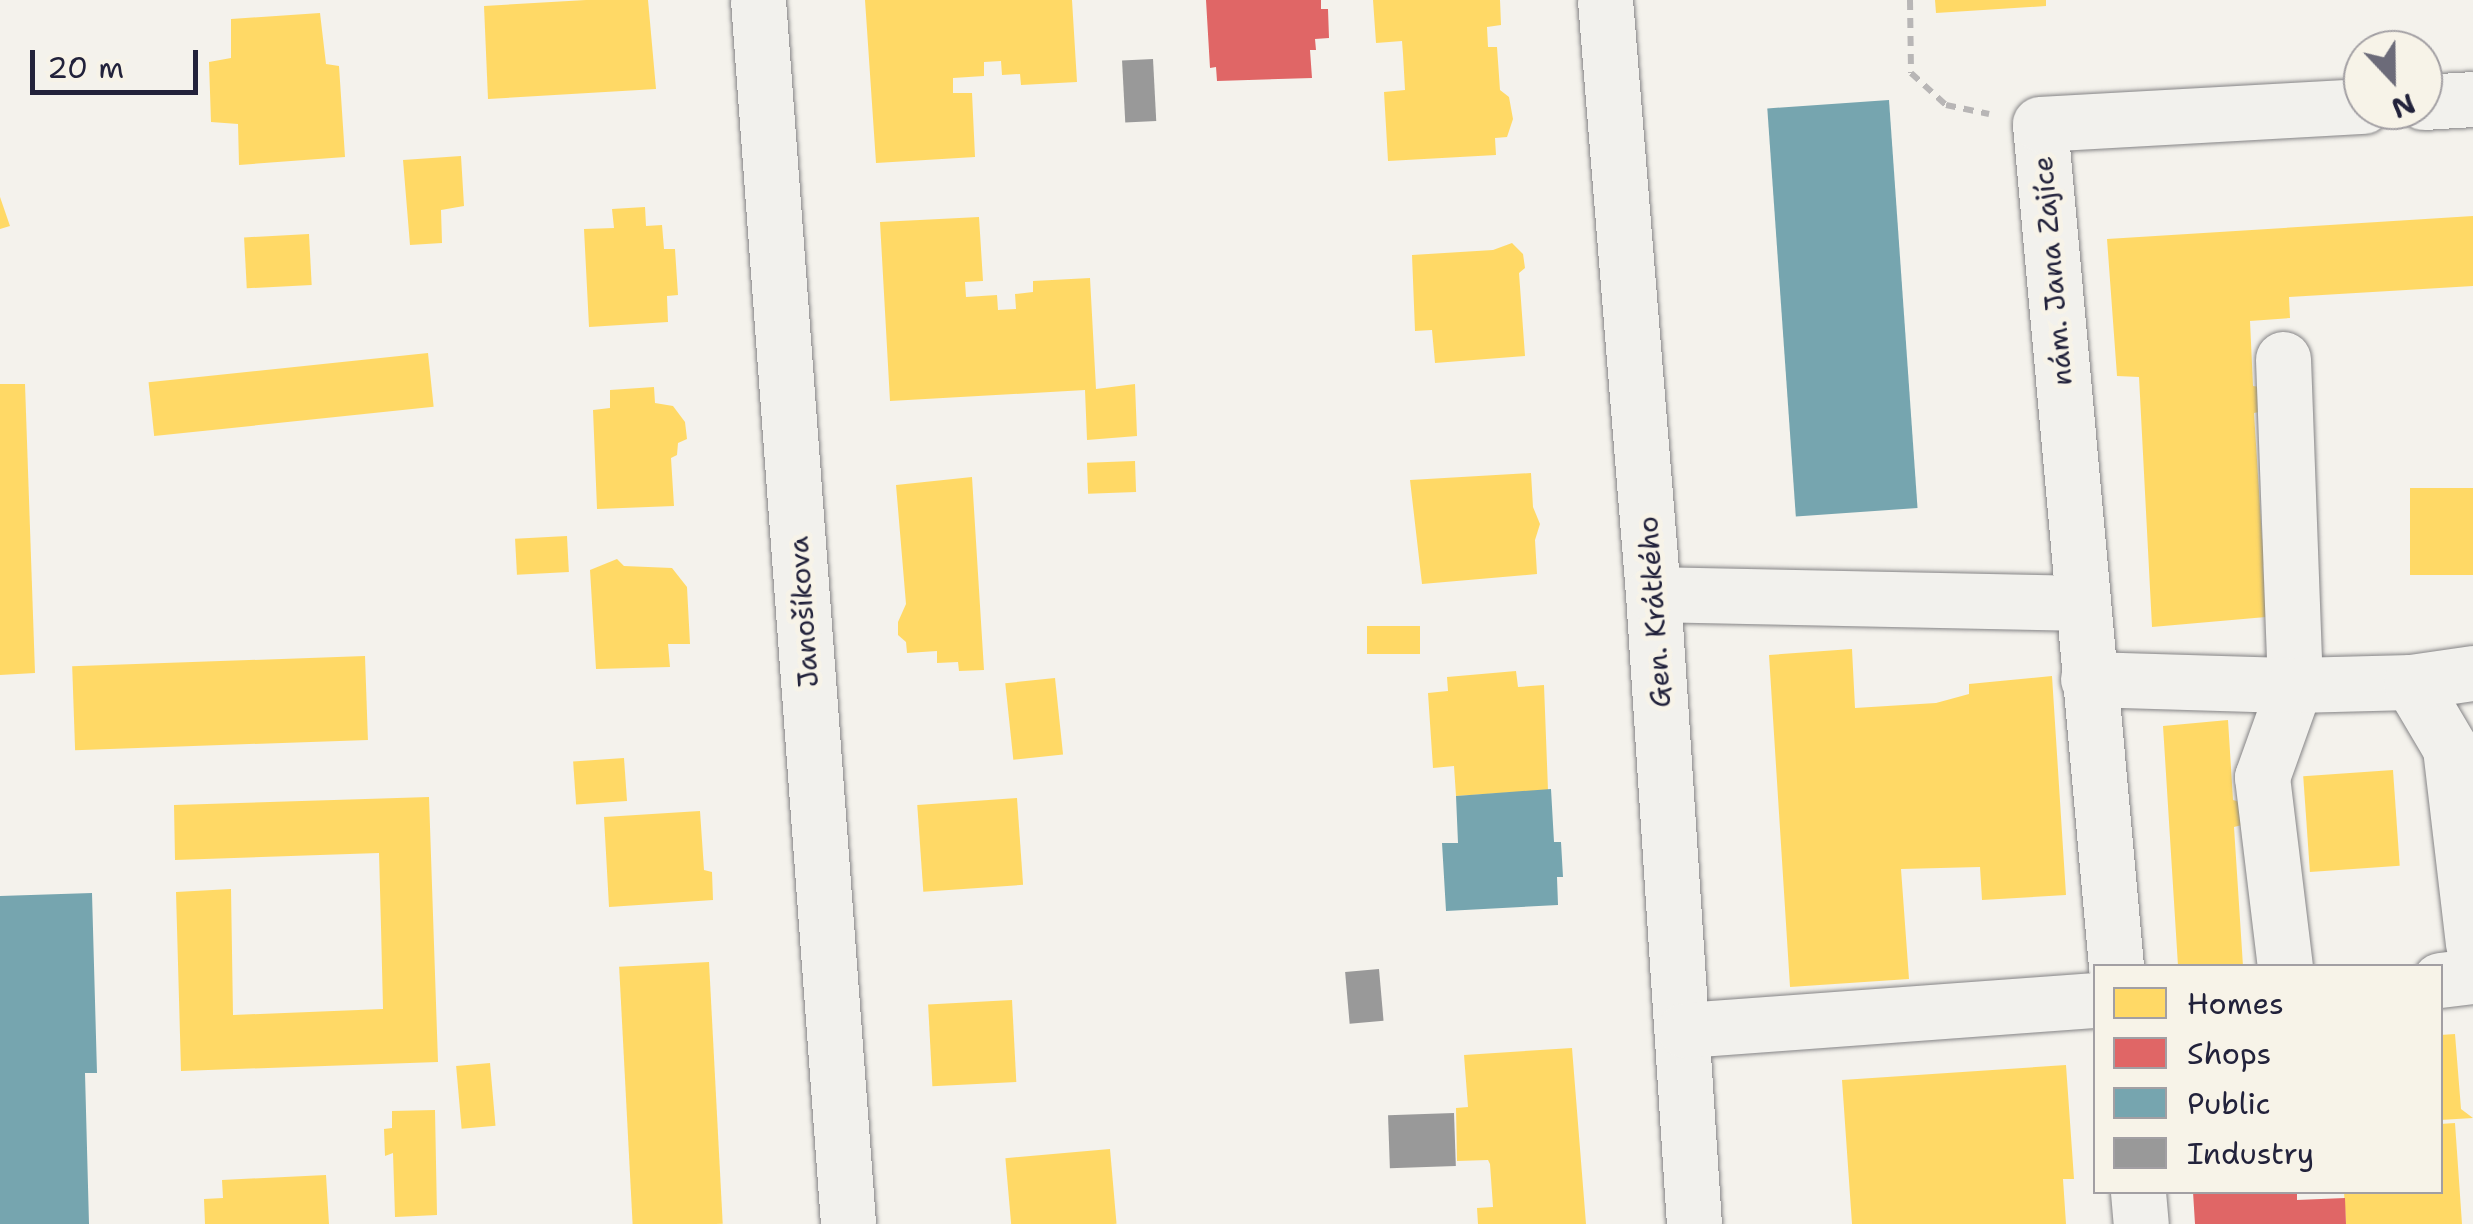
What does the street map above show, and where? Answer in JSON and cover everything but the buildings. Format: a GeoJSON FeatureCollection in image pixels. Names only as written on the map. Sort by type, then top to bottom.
{"type":"FeatureCollection","features":[{"type":"Feature","properties":{"kind":"street","name":"Janošíkova"},"geometry":{"type":"LineString","coordinates":[[758,0],[848,1224]]}},
{"type":"Feature","properties":{"kind":"street","name":"Gen. Krátkého"},"geometry":{"type":"LineString","coordinates":[[1605,0],[1685,1030],[1694,1224]]}},
{"type":"Feature","properties":{"kind":"street"},"geometry":{"type":"LineString","coordinates":[[2443,101],[2473,99]]}},
{"type":"Feature","properties":{"kind":"street","name":"nám. Jana Zajíce"},"geometry":{"type":"LineString","coordinates":[[2116,964],[2040,124],[2343,107]]}},
{"type":"Feature","properties":{"kind":"street"},"geometry":{"type":"LineString","coordinates":[[2282,359],[2295,685],[2262,777],[2285,964]]}},
{"type":"Feature","properties":{"kind":"street"},"geometry":{"type":"LineString","coordinates":[[1653,594],[2082,603]]}},
{"type":"Feature","properties":{"kind":"street"},"geometry":{"type":"LineString","coordinates":[[2088,680],[2295,685],[2411,682],[2473,673]]}},
{"type":"Feature","properties":{"kind":"street"},"geometry":{"type":"LineString","coordinates":[[2411,682],[2450,748],[2473,944]]}},
{"type":"Feature","properties":{"kind":"street"},"geometry":{"type":"LineString","coordinates":[[2443,980],[2473,976]]}},
{"type":"Feature","properties":{"kind":"street"},"geometry":{"type":"LineString","coordinates":[[1685,1030],[2093,1000]]}},
{"type":"Feature","properties":{"kind":"street"},"geometry":{"type":"LineString","coordinates":[[2138,1194],[2141,1224]]}},
{"type":"Feature","properties":{"kind":"path"},"geometry":{"type":"LineString","coordinates":[[1910,0],[1911,73],[1946,105],[2040,124]]}}]}
